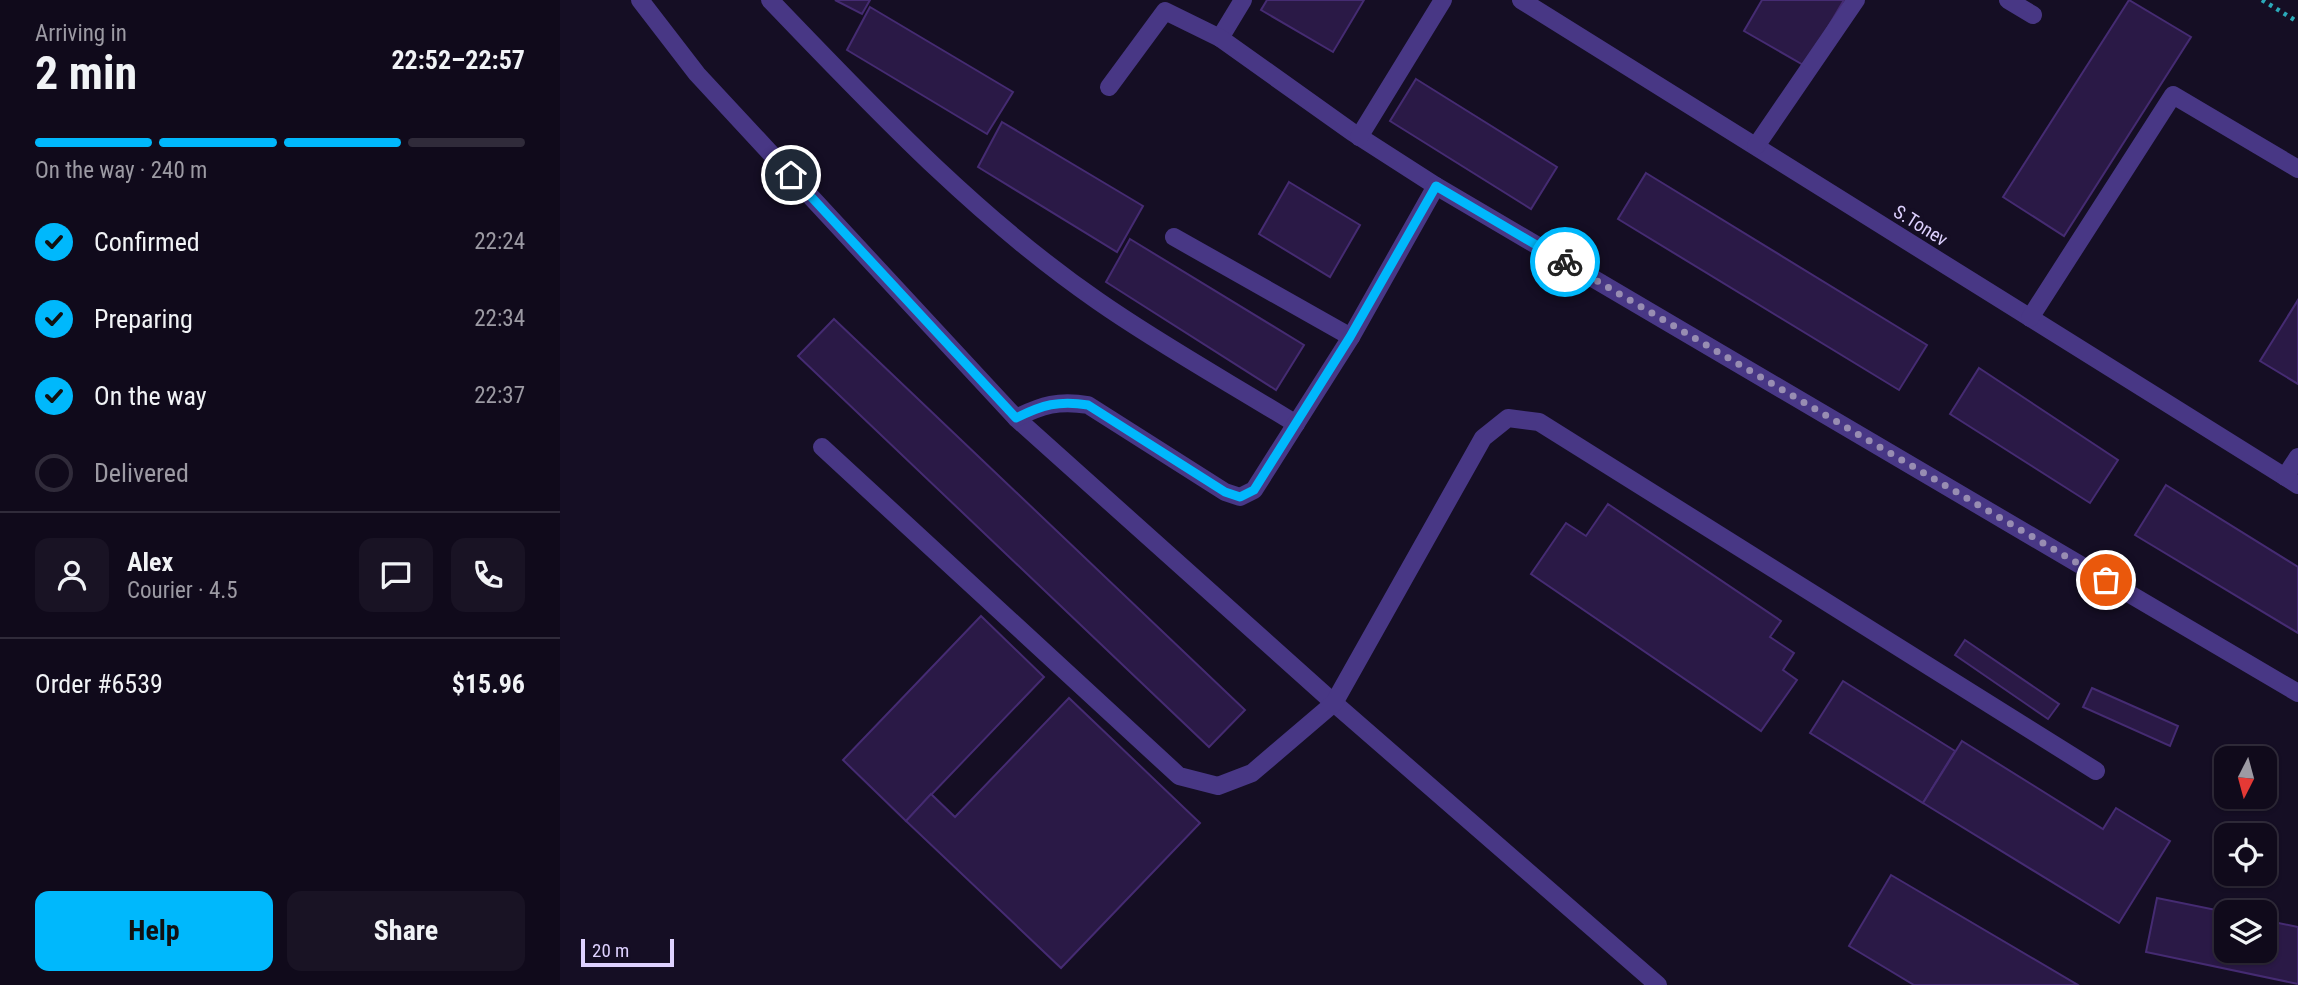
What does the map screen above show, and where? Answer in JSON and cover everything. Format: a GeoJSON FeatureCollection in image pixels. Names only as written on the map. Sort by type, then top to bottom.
{"type":"FeatureCollection","features":[{"type":"Feature","properties":{"kind":"street"},"geometry":{"type":"LineString","coordinates":[[640,0],[697,74],[1016,418],[1334,703],[1658,985]]}},
{"type":"Feature","properties":{"kind":"street"},"geometry":{"type":"LineString","coordinates":[[770,0],[906,141],[1012,234],[1097,301],[1296,424]]}},
{"type":"Feature","properties":{"kind":"street"},"geometry":{"type":"LineString","coordinates":[[1220,38],[1243,0]]}},
{"type":"Feature","properties":{"kind":"street"},"geometry":{"type":"LineString","coordinates":[[1359,137],[1443,0]]}},
{"type":"Feature","properties":{"kind":"street","name":"S.Tonev"},"geometry":{"type":"LineString","coordinates":[[1521,0],[2291,481]]}},
{"type":"Feature","properties":{"kind":"street"},"geometry":{"type":"LineString","coordinates":[[1756,146],[1856,0]]}},
{"type":"Feature","properties":{"kind":"street"},"geometry":{"type":"LineString","coordinates":[[2008,0],[2033,15]]}},
{"type":"Feature","properties":{"kind":"street"},"geometry":{"type":"LineString","coordinates":[[1109,87],[1165,11],[1220,38],[1359,137],[1436,186],[2298,693]]}},
{"type":"Feature","properties":{"kind":"street"},"geometry":{"type":"LineString","coordinates":[[2030,318],[2173,94],[2298,169]]}},
{"type":"Feature","properties":{"kind":"street"},"geometry":{"type":"LineString","coordinates":[[1016,418],[1042,405],[1064,401],[1088,405],[1225,492],[1240,497],[1254,490],[1350,337],[1436,186]]}},
{"type":"Feature","properties":{"kind":"street"},"geometry":{"type":"LineString","coordinates":[[1174,237],[1350,337]]}},
{"type":"Feature","properties":{"kind":"street"},"geometry":{"type":"LineString","coordinates":[[822,447],[1179,776],[1218,786],[1252,773],[1334,703],[1483,438],[1508,418],[1539,422],[2096,771]]}},
{"type":"Feature","properties":{"kind":"street"},"geometry":{"type":"LineString","coordinates":[[2291,481],[2298,457]]}},
{"type":"Feature","properties":{"kind":"path"},"geometry":{"type":"LineString","coordinates":[[2262,0],[2298,22]]}},
{"type":"Feature","properties":{"kind":"building"},"geometry":{"type":"Polygon","coordinates":[[[835,0],[870,0],[862,14],[835,0]]]}},
{"type":"Feature","properties":{"kind":"building"},"geometry":{"type":"Polygon","coordinates":[[[1267,0],[1364,0],[1333,52],[1261,10],[1267,0]]]}},
{"type":"Feature","properties":{"kind":"building"},"geometry":{"type":"Polygon","coordinates":[[[1762,0],[1844,0],[1805,66],[1744,31],[1762,0]]]}},
{"type":"Feature","properties":{"kind":"building"},"geometry":{"type":"Polygon","coordinates":[[[2129,0],[2191,37],[2064,236],[2003,197],[2129,0]]]}},
{"type":"Feature","properties":{"kind":"building"},"geometry":{"type":"Polygon","coordinates":[[[870,7],[1013,92],[987,134],[847,50],[870,7]]]}},
{"type":"Feature","properties":{"kind":"building"},"geometry":{"type":"Polygon","coordinates":[[[1416,79],[1557,167],[1531,209],[1390,121],[1416,79]]]}},
{"type":"Feature","properties":{"kind":"building"},"geometry":{"type":"Polygon","coordinates":[[[1002,122],[1143,206],[1117,252],[978,167],[1002,122]]]}},
{"type":"Feature","properties":{"kind":"building"},"geometry":{"type":"Polygon","coordinates":[[[1646,173],[1927,345],[1899,390],[1618,219],[1646,173]]]}},
{"type":"Feature","properties":{"kind":"building"},"geometry":{"type":"Polygon","coordinates":[[[1289,182],[1360,225],[1330,277],[1259,234],[1289,182]]]}},
{"type":"Feature","properties":{"kind":"building"},"geometry":{"type":"Polygon","coordinates":[[[1130,239],[1304,345],[1276,390],[1106,282],[1130,239]]]}},
{"type":"Feature","properties":{"kind":"building"},"geometry":{"type":"Polygon","coordinates":[[[2298,300],[2298,384],[2260,361],[2298,300]]]}},
{"type":"Feature","properties":{"kind":"building"},"geometry":{"type":"Polygon","coordinates":[[[834,319],[1245,710],[1209,747],[798,356],[834,319]]]}},
{"type":"Feature","properties":{"kind":"building"},"geometry":{"type":"Polygon","coordinates":[[[1979,368],[2118,460],[2090,503],[1950,414],[1979,368]]]}},
{"type":"Feature","properties":{"kind":"building"},"geometry":{"type":"Polygon","coordinates":[[[2166,485],[2298,567],[2298,633],[2135,535],[2166,485]]]}},
{"type":"Feature","properties":{"kind":"building"},"geometry":{"type":"Polygon","coordinates":[[[1608,504],[1781,621],[1770,637],[1794,653],[1783,670],[1797,680],[1761,731],[1531,574],[1566,523],[1586,536],[1608,504]]]}},
{"type":"Feature","properties":{"kind":"building"},"geometry":{"type":"Polygon","coordinates":[[[981,616],[1044,677],[906,821],[843,760],[981,616]]]}},
{"type":"Feature","properties":{"kind":"building"},"geometry":{"type":"Polygon","coordinates":[[[1965,640],[2059,704],[2048,719],[1955,655],[1965,640]]]}},
{"type":"Feature","properties":{"kind":"building"},"geometry":{"type":"Polygon","coordinates":[[[1843,681],[1955,751],[1923,803],[1810,733],[1843,681]]]}},
{"type":"Feature","properties":{"kind":"building"},"geometry":{"type":"Polygon","coordinates":[[[2092,688],[2178,726],[2170,746],[2083,707],[2092,688]]]}},
{"type":"Feature","properties":{"kind":"building"},"geometry":{"type":"Polygon","coordinates":[[[1069,698],[1200,823],[1061,968],[906,821],[931,794],[955,817],[1069,698]]]}},
{"type":"Feature","properties":{"kind":"building"},"geometry":{"type":"Polygon","coordinates":[[[1962,741],[2103,829],[2116,808],[2170,841],[2119,923],[1923,803],[1962,741]]]}},
{"type":"Feature","properties":{"kind":"building"},"geometry":{"type":"Polygon","coordinates":[[[1891,875],[2078,985],[1914,985],[1849,946],[1891,875]]]}},
{"type":"Feature","properties":{"kind":"building"},"geometry":{"type":"Polygon","coordinates":[[[2157,898],[2214,910],[2214,963],[2277,963],[2277,923],[2298,927],[2298,984],[2146,952],[2157,898]]]}},
{"type":"Feature","properties":{"kind":"way so far"},"geometry":{"type":"LineString","coordinates":[[1565,262],[2106,580]]}},
{"type":"Feature","properties":{"kind":"route"},"geometry":{"type":"LineString","coordinates":[[791,175],[1016,418],[1042,405],[1064,401],[1088,405],[1225,492],[1240,497],[1254,490],[1296,424],[1350,337],[1436,186],[1565,262]]}}]}
